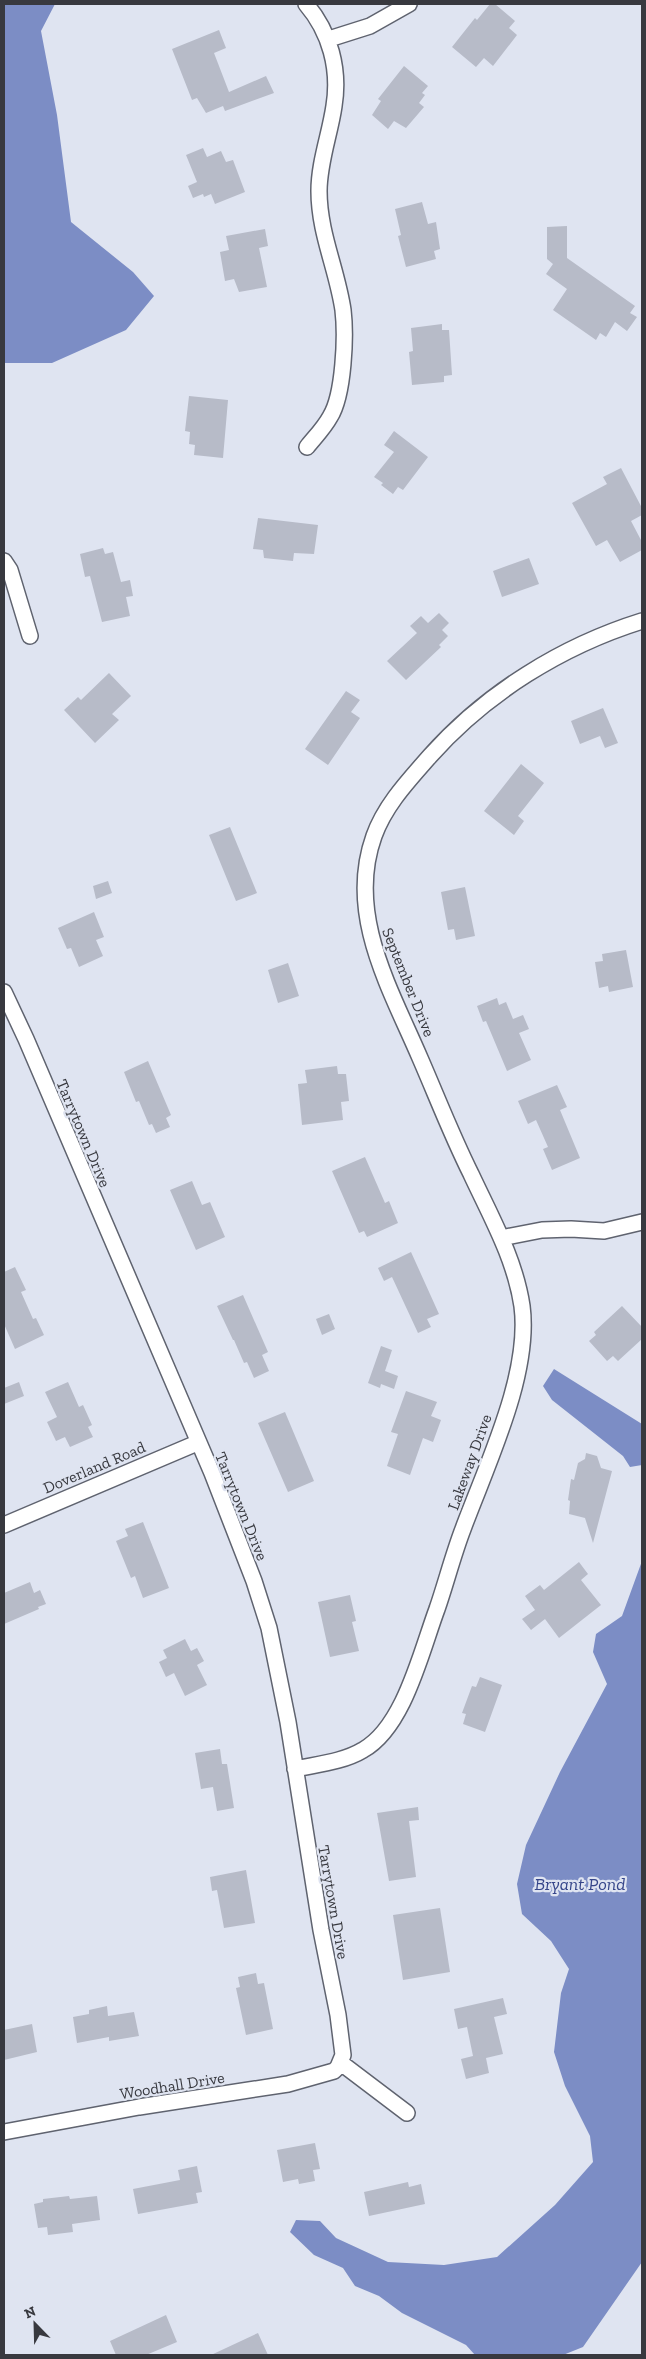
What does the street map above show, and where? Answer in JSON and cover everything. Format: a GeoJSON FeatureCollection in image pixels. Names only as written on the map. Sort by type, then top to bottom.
{"type":"FeatureCollection","features":[{"type":"Feature","properties":{"kind":"street"},"geometry":{"type":"LineString","coordinates":[[306,4],[329,39],[335,64],[335,105],[322,161],[319,192],[324,236],[343,310],[343,379],[331,416],[307,447]]}},
{"type":"Feature","properties":{"kind":"street"},"geometry":{"type":"LineString","coordinates":[[329,39],[370,26],[409,4]]}},
{"type":"Feature","properties":{"kind":"street"},"geometry":{"type":"LineString","coordinates":[[4,561],[10,570],[30,636]]}},
{"type":"Feature","properties":{"kind":"street","name":"September Drive"},"geometry":{"type":"LineString","coordinates":[[501,1238],[467,1166],[382,968],[369,932],[365,908],[366,866],[374,835],[383,816],[402,787],[443,741],[482,708],[545,663],[590,640],[642,620]]}},
{"type":"Feature","properties":{"kind":"street","name":"Tarrytown Drive"},"geometry":{"type":"LineString","coordinates":[[4,992],[26,1039],[197,1443],[212,1473],[254,1581],[269,1628],[288,1722],[320,1930],[338,2014],[343,2055],[341,2063]]}},
{"type":"Feature","properties":{"kind":"street"},"geometry":{"type":"LineString","coordinates":[[501,1238],[542,1230],[604,1231],[642,1222]]}},
{"type":"Feature","properties":{"kind":"street","name":"Lakeway Drive"},"geometry":{"type":"LineString","coordinates":[[295,1769],[334,1761],[361,1751],[377,1741],[392,1722],[402,1702],[519,1373],[524,1332],[522,1305],[512,1263],[501,1238]]}},
{"type":"Feature","properties":{"kind":"street","name":"Doverland Road"},"geometry":{"type":"LineString","coordinates":[[4,1525],[197,1443]]}},
{"type":"Feature","properties":{"kind":"street"},"geometry":{"type":"LineString","coordinates":[[341,2063],[407,2114]]}},
{"type":"Feature","properties":{"kind":"street","name":"Woodhall Drive"},"geometry":{"type":"LineString","coordinates":[[4,2132],[138,2107],[288,2084],[324,2075],[334,2071],[341,2063]]}},
{"type":"Feature","properties":{"kind":"water"},"geometry":{"type":"Polygon","coordinates":[[[4,4],[55,4],[41,31],[57,115],[71,222],[133,272],[154,296],[126,330],[52,363],[4,363],[4,4]]]}},
{"type":"Feature","properties":{"kind":"water"},"geometry":{"type":"Polygon","coordinates":[[[554,1369],[642,1424],[642,1465],[630,1467],[623,1456],[552,1400],[543,1386],[554,1369]]]}},
{"type":"Feature","properties":{"kind":"water","name":"Bryant Pond"},"geometry":{"type":"Polygon","coordinates":[[[642,1561],[642,2262],[583,2347],[563,2355],[475,2355],[466,2345],[402,2313],[379,2296],[355,2286],[343,2268],[314,2255],[290,2232],[296,2220],[320,2221],[336,2238],[388,2262],[444,2265],[497,2257],[555,2205],[593,2162],[590,2136],[565,2086],[554,2052],[561,1993],[569,1969],[551,1941],[522,1914],[517,1884],[526,1845],[560,1772],[607,1684],[593,1652],[596,1634],[622,1616],[642,1561]]]}},
{"type":"Feature","properties":{"kind":"building"},"geometry":{"type":"Polygon","coordinates":[[[490,4],[495,4],[515,21],[509,28],[517,35],[493,66],[484,58],[476,67],[452,47],[475,18],[477,20],[490,4]]]}},
{"type":"Feature","properties":{"kind":"building"},"geometry":{"type":"Polygon","coordinates":[[[219,30],[226,48],[214,53],[229,92],[266,76],[274,93],[225,111],[223,106],[206,113],[197,98],[192,100],[172,49],[219,30]]]}},
{"type":"Feature","properties":{"kind":"building"},"geometry":{"type":"Polygon","coordinates":[[[404,66],[428,86],[422,93],[425,95],[419,103],[424,107],[406,128],[394,121],[388,129],[372,115],[381,101],[378,99],[404,66]]]}},
{"type":"Feature","properties":{"kind":"building"},"geometry":{"type":"Polygon","coordinates":[[[203,148],[207,157],[221,151],[226,162],[233,160],[245,192],[215,204],[211,194],[204,197],[203,194],[193,198],[188,186],[197,182],[186,155],[203,148]]]}},
{"type":"Feature","properties":{"kind":"building"},"geometry":{"type":"Polygon","coordinates":[[[422,202],[428,224],[436,222],[440,249],[434,251],[436,259],[406,267],[398,236],[401,235],[395,209],[422,202]]]}},
{"type":"Feature","properties":{"kind":"building"},"geometry":{"type":"Polygon","coordinates":[[[567,226],[567,258],[635,306],[630,313],[637,317],[627,331],[615,322],[606,337],[600,333],[596,340],[553,310],[567,289],[546,274],[553,264],[547,259],[547,227],[567,226]]]}},
{"type":"Feature","properties":{"kind":"building"},"geometry":{"type":"Polygon","coordinates":[[[265,229],[268,246],[259,248],[267,287],[239,292],[234,279],[225,281],[220,252],[229,250],[226,236],[265,229]]]}},
{"type":"Feature","properties":{"kind":"building"},"geometry":{"type":"Polygon","coordinates":[[[442,324],[442,330],[449,330],[452,375],[444,376],[444,382],[412,385],[409,352],[413,351],[411,328],[442,324]]]}},
{"type":"Feature","properties":{"kind":"building"},"geometry":{"type":"Polygon","coordinates":[[[189,396],[228,400],[223,458],[194,455],[195,445],[189,444],[190,432],[185,431],[189,396]]]}},
{"type":"Feature","properties":{"kind":"building"},"geometry":{"type":"Polygon","coordinates":[[[394,431],[428,457],[403,490],[398,487],[393,494],[381,485],[383,483],[374,477],[394,452],[384,445],[394,431]]]}},
{"type":"Feature","properties":{"kind":"building"},"geometry":{"type":"Polygon","coordinates":[[[621,468],[642,508],[642,515],[631,521],[642,542],[642,550],[620,562],[607,540],[596,546],[572,503],[607,484],[603,477],[621,468]]]}},
{"type":"Feature","properties":{"kind":"building"},"geometry":{"type":"Polygon","coordinates":[[[258,518],[318,525],[314,554],[294,553],[293,561],[264,558],[263,550],[253,549],[258,518]]]}},
{"type":"Feature","properties":{"kind":"building"},"geometry":{"type":"Polygon","coordinates":[[[103,548],[105,554],[113,552],[121,582],[130,580],[133,596],[126,597],[130,616],[102,622],[90,576],[85,577],[80,554],[103,548]]]}},
{"type":"Feature","properties":{"kind":"building"},"geometry":{"type":"Polygon","coordinates":[[[529,558],[539,584],[502,597],[493,571],[529,558]]]}},
{"type":"Feature","properties":{"kind":"building"},"geometry":{"type":"Polygon","coordinates":[[[439,613],[449,623],[442,630],[448,636],[439,645],[441,647],[406,680],[387,661],[417,633],[410,626],[421,616],[428,623],[439,613]]]}},
{"type":"Feature","properties":{"kind":"building"},"geometry":{"type":"Polygon","coordinates":[[[109,673],[131,696],[112,714],[119,720],[95,743],[64,710],[78,697],[81,700],[109,673]]]}},
{"type":"Feature","properties":{"kind":"building"},"geometry":{"type":"Polygon","coordinates":[[[346,691],[360,700],[351,712],[360,718],[328,765],[305,749],[346,691]]]}},
{"type":"Feature","properties":{"kind":"building"},"geometry":{"type":"Polygon","coordinates":[[[603,708],[618,743],[605,748],[600,736],[580,744],[571,721],[603,708]]]}},
{"type":"Feature","properties":{"kind":"building"},"geometry":{"type":"Polygon","coordinates":[[[521,764],[544,783],[518,816],[524,821],[514,835],[484,811],[521,764]]]}},
{"type":"Feature","properties":{"kind":"building"},"geometry":{"type":"Polygon","coordinates":[[[230,827],[257,893],[236,901],[209,835],[230,827]]]}},
{"type":"Feature","properties":{"kind":"building"},"geometry":{"type":"Polygon","coordinates":[[[108,881],[112,893],[96,899],[93,886],[108,881]]]}},
{"type":"Feature","properties":{"kind":"building"},"geometry":{"type":"Polygon","coordinates":[[[465,887],[475,936],[456,940],[454,929],[448,930],[441,892],[465,887]]]}},
{"type":"Feature","properties":{"kind":"building"},"geometry":{"type":"Polygon","coordinates":[[[94,912],[104,937],[96,940],[103,956],[79,967],[71,948],[67,949],[58,928],[94,912]]]}},
{"type":"Feature","properties":{"kind":"building"},"geometry":{"type":"Polygon","coordinates":[[[626,950],[633,987],[609,992],[608,986],[599,988],[595,962],[603,961],[602,954],[626,950]]]}},
{"type":"Feature","properties":{"kind":"building"},"geometry":{"type":"Polygon","coordinates":[[[288,963],[299,996],[278,1003],[268,970],[288,963]]]}},
{"type":"Feature","properties":{"kind":"building"},"geometry":{"type":"Polygon","coordinates":[[[497,998],[499,1005],[506,1002],[513,1019],[523,1015],[529,1029],[519,1033],[531,1060],[507,1071],[486,1021],[483,1022],[477,1006],[497,998]]]}},
{"type":"Feature","properties":{"kind":"building"},"geometry":{"type":"Polygon","coordinates":[[[148,1061],[171,1115],[166,1118],[170,1127],[156,1133],[152,1124],[149,1125],[139,1101],[136,1102],[124,1072],[148,1061]]]}},
{"type":"Feature","properties":{"kind":"building"},"geometry":{"type":"Polygon","coordinates":[[[337,1066],[338,1074],[346,1074],[349,1101],[341,1102],[343,1120],[302,1125],[298,1084],[307,1083],[305,1070],[337,1066]]]}},
{"type":"Feature","properties":{"kind":"building"},"geometry":{"type":"Polygon","coordinates":[[[557,1085],[567,1107],[560,1110],[580,1158],[552,1170],[543,1149],[548,1147],[536,1120],[528,1124],[518,1101],[557,1085]]]}},
{"type":"Feature","properties":{"kind":"building"},"geometry":{"type":"Polygon","coordinates":[[[365,1157],[385,1203],[389,1201],[398,1223],[367,1237],[364,1231],[359,1233],[332,1171],[365,1157]]]}},
{"type":"Feature","properties":{"kind":"building"},"geometry":{"type":"Polygon","coordinates":[[[192,1181],[202,1205],[210,1202],[225,1237],[196,1250],[170,1190],[192,1181]]]}},
{"type":"Feature","properties":{"kind":"building"},"geometry":{"type":"Polygon","coordinates":[[[411,1252],[439,1314],[427,1319],[431,1327],[418,1333],[392,1277],[384,1281],[378,1268],[411,1252]]]}},
{"type":"Feature","properties":{"kind":"building"},"geometry":{"type":"Polygon","coordinates":[[[15,1267],[26,1290],[21,1292],[33,1319],[36,1318],[44,1335],[15,1349],[4,1324],[4,1272],[15,1267]]]}},
{"type":"Feature","properties":{"kind":"building"},"geometry":{"type":"Polygon","coordinates":[[[243,1295],[268,1352],[262,1355],[269,1371],[254,1378],[247,1362],[244,1363],[217,1306],[243,1295]]]}},
{"type":"Feature","properties":{"kind":"building"},"geometry":{"type":"Polygon","coordinates":[[[622,1306],[642,1327],[642,1339],[618,1361],[613,1356],[607,1361],[589,1341],[596,1335],[594,1332],[622,1306]]]}},
{"type":"Feature","properties":{"kind":"building"},"geometry":{"type":"Polygon","coordinates":[[[329,1314],[335,1329],[322,1335],[316,1319],[329,1314]]]}},
{"type":"Feature","properties":{"kind":"building"},"geometry":{"type":"Polygon","coordinates":[[[381,1346],[392,1350],[385,1371],[398,1376],[394,1389],[381,1384],[380,1388],[368,1383],[381,1346]]]}},
{"type":"Feature","properties":{"kind":"building"},"geometry":{"type":"Polygon","coordinates":[[[19,1382],[24,1396],[4,1404],[4,1388],[19,1382]]]}},
{"type":"Feature","properties":{"kind":"building"},"geometry":{"type":"Polygon","coordinates":[[[68,1382],[79,1407],[83,1405],[92,1425],[88,1427],[93,1437],[70,1447],[65,1437],[56,1441],[47,1422],[57,1417],[45,1392],[68,1382]]]}},
{"type":"Feature","properties":{"kind":"building"},"geometry":{"type":"Polygon","coordinates":[[[406,1391],[437,1402],[431,1416],[441,1420],[433,1442],[423,1438],[410,1475],[387,1466],[398,1434],[391,1432],[406,1391]]]}},
{"type":"Feature","properties":{"kind":"building"},"geometry":{"type":"Polygon","coordinates":[[[285,1412],[314,1481],[288,1492],[258,1423],[285,1412]]]}},
{"type":"Feature","properties":{"kind":"building"},"geometry":{"type":"Polygon","coordinates":[[[586,1453],[597,1456],[601,1468],[612,1471],[593,1543],[585,1518],[569,1514],[570,1501],[568,1500],[571,1479],[574,1480],[578,1463],[585,1459],[586,1453]]]}},
{"type":"Feature","properties":{"kind":"building"},"geometry":{"type":"Polygon","coordinates":[[[143,1522],[169,1588],[143,1598],[135,1576],[131,1578],[116,1541],[128,1536],[125,1529],[143,1522]]]}},
{"type":"Feature","properties":{"kind":"building"},"geometry":{"type":"Polygon","coordinates":[[[579,1562],[588,1574],[581,1580],[601,1605],[559,1638],[545,1619],[531,1630],[522,1619],[535,1610],[525,1596],[540,1585],[544,1590],[579,1562]]]}},
{"type":"Feature","properties":{"kind":"building"},"geometry":{"type":"Polygon","coordinates":[[[30,1582],[34,1593],[40,1590],[46,1604],[38,1607],[39,1609],[4,1624],[4,1593],[30,1582]]]}},
{"type":"Feature","properties":{"kind":"building"},"geometry":{"type":"Polygon","coordinates":[[[350,1595],[356,1621],[352,1622],[359,1651],[330,1657],[318,1602],[350,1595]]]}},
{"type":"Feature","properties":{"kind":"building"},"geometry":{"type":"Polygon","coordinates":[[[185,1639],[191,1651],[197,1648],[204,1661],[197,1665],[207,1685],[185,1696],[174,1673],[166,1677],[159,1662],[167,1658],[163,1650],[185,1639]]]}},
{"type":"Feature","properties":{"kind":"building"},"geometry":{"type":"Polygon","coordinates":[[[480,1677],[502,1685],[485,1732],[463,1724],[466,1714],[462,1713],[472,1686],[476,1687],[480,1677]]]}},
{"type":"Feature","properties":{"kind":"building"},"geometry":{"type":"Polygon","coordinates":[[[220,1749],[222,1764],[227,1764],[234,1808],[217,1811],[213,1787],[201,1789],[195,1753],[220,1749]]]}},
{"type":"Feature","properties":{"kind":"building"},"geometry":{"type":"Polygon","coordinates":[[[418,1807],[419,1820],[409,1821],[416,1877],[389,1881],[377,1813],[418,1807]]]}},
{"type":"Feature","properties":{"kind":"building"},"geometry":{"type":"Polygon","coordinates":[[[246,1870],[255,1923],[224,1928],[217,1890],[212,1891],[210,1877],[246,1870]]]}},
{"type":"Feature","properties":{"kind":"building"},"geometry":{"type":"Polygon","coordinates":[[[440,1908],[450,1972],[403,1980],[393,1915],[440,1908]]]}},
{"type":"Feature","properties":{"kind":"building"},"geometry":{"type":"Polygon","coordinates":[[[256,1973],[258,1984],[264,1983],[273,2029],[246,2035],[236,1988],[240,1987],[238,1977],[256,1973]]]}},
{"type":"Feature","properties":{"kind":"building"},"geometry":{"type":"Polygon","coordinates":[[[503,1998],[507,2014],[494,2017],[503,2054],[486,2058],[489,2073],[466,2079],[461,2059],[473,2056],[467,2027],[458,2029],[454,2009],[503,1998]]]}},
{"type":"Feature","properties":{"kind":"building"},"geometry":{"type":"Polygon","coordinates":[[[107,2006],[108,2016],[134,2012],[139,2036],[109,2041],[109,2037],[77,2043],[73,2017],[89,2014],[89,2010],[107,2006]]]}},
{"type":"Feature","properties":{"kind":"building"},"geometry":{"type":"Polygon","coordinates":[[[32,2024],[37,2052],[4,2060],[4,2030],[32,2024]]]}},
{"type":"Feature","properties":{"kind":"building"},"geometry":{"type":"Polygon","coordinates":[[[315,2143],[320,2169],[313,2170],[315,2181],[299,2184],[298,2179],[283,2182],[277,2150],[315,2143]]]}},
{"type":"Feature","properties":{"kind":"building"},"geometry":{"type":"Polygon","coordinates":[[[197,2166],[202,2192],[196,2193],[198,2203],[138,2214],[133,2189],[180,2180],[178,2170],[197,2166]]]}},
{"type":"Feature","properties":{"kind":"building"},"geometry":{"type":"Polygon","coordinates":[[[408,2182],[409,2187],[421,2184],[425,2204],[369,2216],[364,2192],[408,2182]]]}},
{"type":"Feature","properties":{"kind":"building"},"geometry":{"type":"Polygon","coordinates":[[[69,2196],[70,2199],[97,2196],[100,2220],[72,2224],[73,2232],[48,2235],[47,2227],[38,2228],[34,2204],[43,2202],[43,2199],[69,2196]]]}},
{"type":"Feature","properties":{"kind":"building"},"geometry":{"type":"Polygon","coordinates":[[[166,2315],[177,2342],[146,2355],[116,2355],[110,2341],[166,2315]]]}},
{"type":"Feature","properties":{"kind":"building"},"geometry":{"type":"Polygon","coordinates":[[[258,2333],[268,2355],[211,2355],[258,2333]]]}}]}
